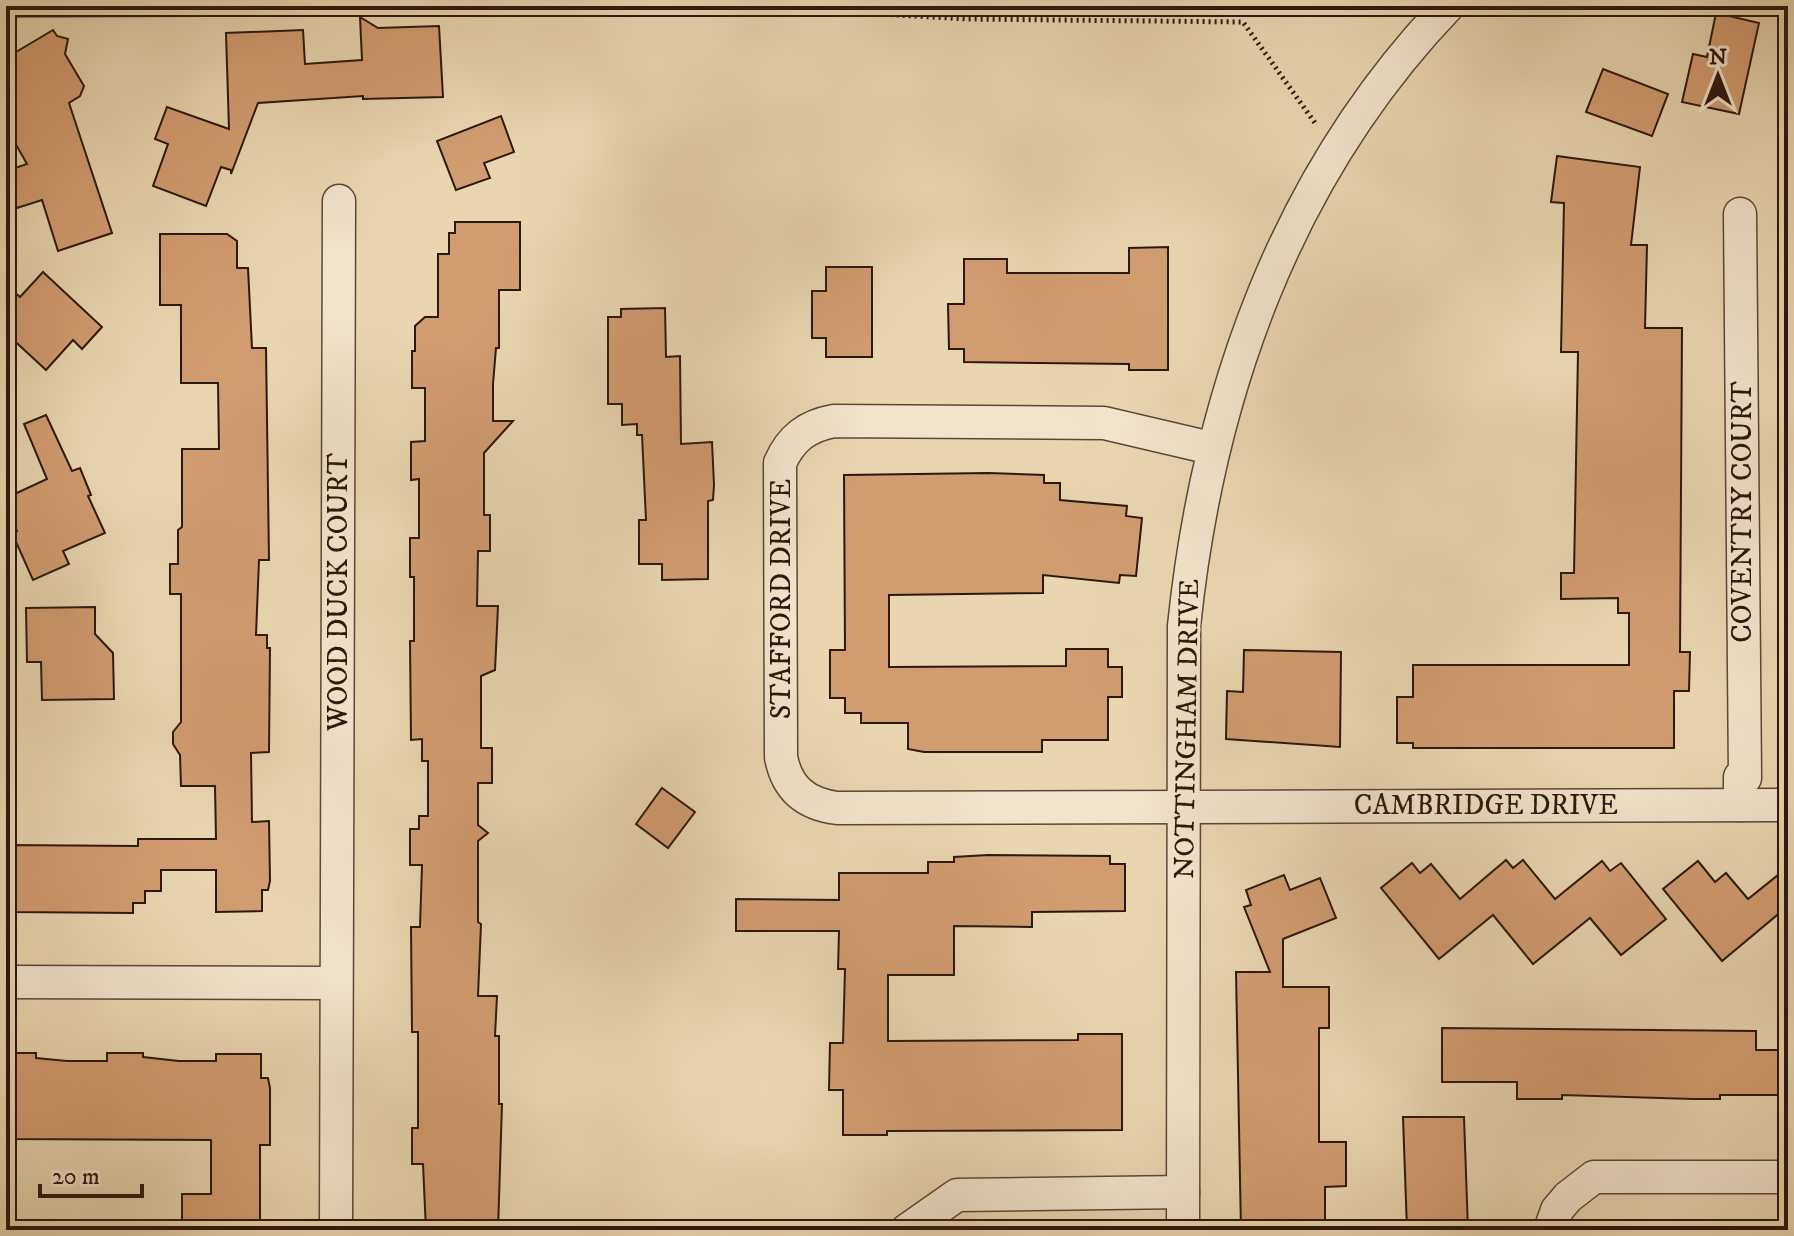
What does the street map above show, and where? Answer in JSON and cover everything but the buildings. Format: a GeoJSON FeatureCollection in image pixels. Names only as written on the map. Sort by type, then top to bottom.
{"type":"FeatureCollection","features":[{"type":"Feature","properties":{"kind":"street","name":"NOTTINGHAM DRIVE"},"geometry":{"type":"LineString","coordinates":[[1183,1230],[1184,626],[1190,567],[1211,448],[1254,315],[1315,188],[1393,71],[1448,6]]}},
{"type":"Feature","properties":{"kind":"street","name":"WOOD DUCK COURT"},"geometry":{"type":"LineString","coordinates":[[336,1230],[339,201]]}},
{"type":"Feature","properties":{"kind":"street","name":"COVENTRY COURT"},"geometry":{"type":"LineString","coordinates":[[1740,214],[1745,778],[1740,777],[1740,805]]}},
{"type":"Feature","properties":{"kind":"street","name":"STAFFORD DRIVE"},"geometry":{"type":"LineString","coordinates":[[1184,808],[837,808],[820,805],[796,791],[783,770],[781,757],[780,463],[785,451],[800,434],[834,421],[1104,423],[1211,448]]}},
{"type":"Feature","properties":{"kind":"street","name":"CAMBRIDGE DRIVE"},"geometry":{"type":"LineString","coordinates":[[1184,808],[1788,805]]}},
{"type":"Feature","properties":{"kind":"street"},"geometry":{"type":"LineString","coordinates":[[6,982],[336,983]]}},
{"type":"Feature","properties":{"kind":"street"},"geometry":{"type":"LineString","coordinates":[[1550,1230],[1557,1210],[1594,1177],[1788,1177]]}},
{"type":"Feature","properties":{"kind":"street"},"geometry":{"type":"LineString","coordinates":[[907,1230],[957,1195],[1183,1192]]}},
{"type":"Feature","properties":{"kind":"path"},"geometry":{"type":"LineString","coordinates":[[741,6],[967,19],[1243,22],[1320,130]]}},
{"type":"Feature","properties":{"kind":"waterway"},"geometry":{"type":"LineString","coordinates":[[6,13],[1001,8],[1788,9]]}}]}
